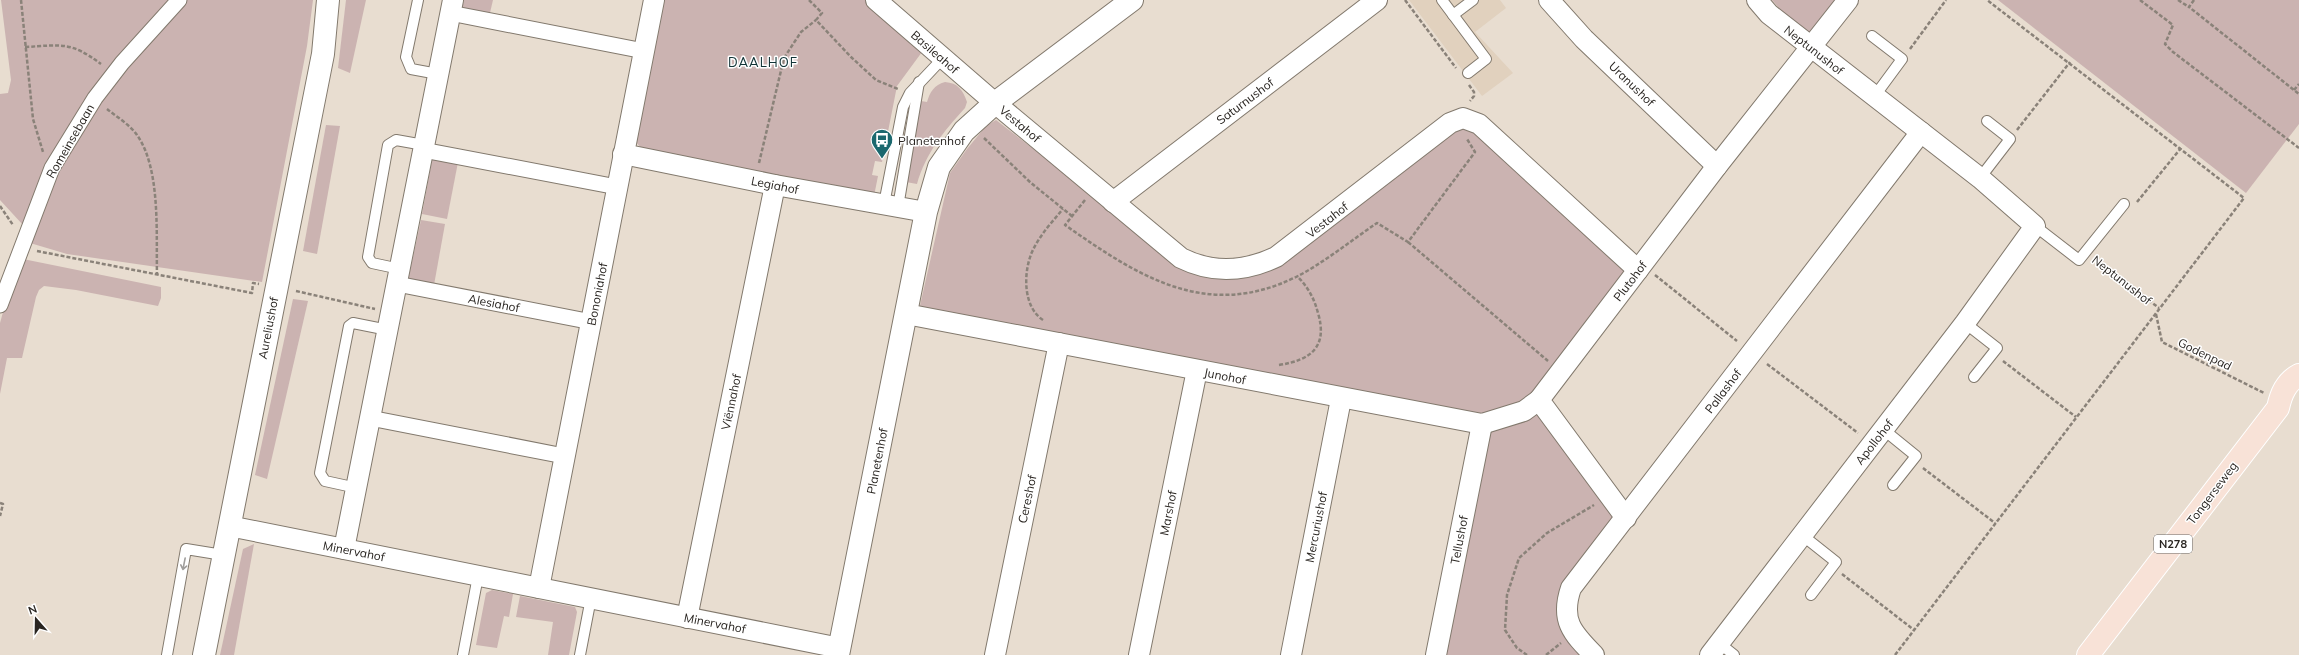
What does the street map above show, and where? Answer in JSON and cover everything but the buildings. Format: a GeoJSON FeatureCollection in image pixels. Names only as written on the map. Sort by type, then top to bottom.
{"type":"FeatureCollection","features":[{"type":"Feature","properties":{"kind":"main road","name":"Tongerseweg"},"geometry":{"type":"LineString","coordinates":[[2088,655],[2272,401],[2281,393],[2292,379],[2299,375]]}},
{"type":"Feature","properties":{"kind":"main road","name":"Tongerseweg"},"geometry":{"type":"LineString","coordinates":[[2272,401],[2293,402],[2299,393]]}},
{"type":"Feature","properties":{"kind":"street","name":"Romeinsebaan"},"geometry":{"type":"LineString","coordinates":[[0,305],[52,168],[95,98],[179,0]]}},
{"type":"Feature","properties":{"kind":"street","name":"Aureliushof"},"geometry":{"type":"LineString","coordinates":[[204,655],[275,287],[323,54],[328,0]]}},
{"type":"Feature","properties":{"kind":"street","name":"Bononiahof"},"geometry":{"type":"LineString","coordinates":[[539,588],[654,0]]}},
{"type":"Feature","properties":{"kind":"street","name":"Basileahof"},"geometry":{"type":"LineString","coordinates":[[876,0],[995,103]]}},
{"type":"Feature","properties":{"kind":"street","name":"Planetenhof"},"geometry":{"type":"LineString","coordinates":[[839,652],[926,212],[939,167],[955,142],[970,125],[995,103],[1132,0]]}},
{"type":"Feature","properties":{"kind":"street","name":"Saturnushof"},"geometry":{"type":"LineString","coordinates":[[1113,202],[1377,0]]}},
{"type":"Feature","properties":{"kind":"street","name":"Uranushof"},"geometry":{"type":"LineString","coordinates":[[1550,0],[1584,38],[1717,166]]}},
{"type":"Feature","properties":{"kind":"street","name":"Neptunushof"},"geometry":{"type":"LineString","coordinates":[[1757,0],[1769,14],[1980,178],[2035,226]]}},
{"type":"Feature","properties":{"kind":"street","name":"Plutohof"},"geometry":{"type":"LineString","coordinates":[[1539,400],[1717,166],[1848,0]]}},
{"type":"Feature","properties":{"kind":"street"},"geometry":{"type":"LineString","coordinates":[[344,549],[452,7],[644,52]]}},
{"type":"Feature","properties":{"kind":"street","name":"Vestahof"},"geometry":{"type":"LineString","coordinates":[[995,103],[1181,258],[1194,264],[1228,270],[1251,266],[1276,258],[1450,123],[1463,118]]}},
{"type":"Feature","properties":{"kind":"street"},"geometry":{"type":"LineString","coordinates":[[1463,118],[1479,124],[1638,270]]}},
{"type":"Feature","properties":{"kind":"street","name":"Pallashof"},"geometry":{"type":"LineString","coordinates":[[1594,655],[1573,633],[1568,620],[1566,603],[1571,588],[1920,132]]}},
{"type":"Feature","properties":{"kind":"street"},"geometry":{"type":"LineString","coordinates":[[424,147],[617,187]]}},
{"type":"Feature","properties":{"kind":"street","name":"Legiahof"},"geometry":{"type":"LineString","coordinates":[[623,154],[755,181],[926,212]]}},
{"type":"Feature","properties":{"kind":"street","name":"Viënnahof"},"geometry":{"type":"LineString","coordinates":[[687,618],[776,185]]}},
{"type":"Feature","properties":{"kind":"street","name":"Apollohof"},"geometry":{"type":"LineString","coordinates":[[1721,651],[1802,535],[1965,323],[2035,226]]}},
{"type":"Feature","properties":{"kind":"street","name":"Alesiahof"},"geometry":{"type":"LineString","coordinates":[[398,276],[592,322]]}},
{"type":"Feature","properties":{"kind":"street","name":"Junohof"},"geometry":{"type":"LineString","coordinates":[[906,314],[1341,399],[1482,424],[1524,411],[1539,400]]}},
{"type":"Feature","properties":{"kind":"street","name":"Cereshof"},"geometry":{"type":"LineString","coordinates":[[995,655],[1059,343]]}},
{"type":"Feature","properties":{"kind":"street","name":"Marshof"},"geometry":{"type":"LineString","coordinates":[[1139,655],[1197,370]]}},
{"type":"Feature","properties":{"kind":"street","name":"Mercuriushof"},"geometry":{"type":"LineString","coordinates":[[1291,655],[1341,399]]}},
{"type":"Feature","properties":{"kind":"street"},"geometry":{"type":"LineString","coordinates":[[1539,400],[1626,518]]}},
{"type":"Feature","properties":{"kind":"street"},"geometry":{"type":"LineString","coordinates":[[370,418],[564,456]]}},
{"type":"Feature","properties":{"kind":"street","name":"Tellushof"},"geometry":{"type":"LineString","coordinates":[[1436,655],[1482,424]]}},
{"type":"Feature","properties":{"kind":"street","name":"Minervahof"},"geometry":{"type":"LineString","coordinates":[[229,526],[591,598],[839,652]]}},
{"type":"Feature","properties":{"kind":"lane"},"geometry":{"type":"LineString","coordinates":[[418,0],[406,57],[411,70],[438,74]]}},
{"type":"Feature","properties":{"kind":"lane"},"geometry":{"type":"LineString","coordinates":[[1442,0],[1486,59],[1464,75]]}},
{"type":"Feature","properties":{"kind":"lane"},"geometry":{"type":"LineString","coordinates":[[1453,15],[1473,0]]}},
{"type":"Feature","properties":{"kind":"lane"},"geometry":{"type":"LineString","coordinates":[[1872,36],[1902,59],[1874,97]]}},
{"type":"Feature","properties":{"kind":"lane"},"geometry":{"type":"LineString","coordinates":[[891,205],[903,107],[910,93],[943,58]]}},
{"type":"Feature","properties":{"kind":"lane"},"geometry":{"type":"LineString","coordinates":[[891,205],[919,82]]}},
{"type":"Feature","properties":{"kind":"lane"},"geometry":{"type":"LineString","coordinates":[[1980,178],[2010,140],[1987,121]]}},
{"type":"Feature","properties":{"kind":"lane"},"geometry":{"type":"LineString","coordinates":[[398,276],[372,263],[368,257],[388,145],[396,140],[424,147]]}},
{"type":"Feature","properties":{"kind":"lane","name":"Neptunushof"},"geometry":{"type":"LineString","coordinates":[[2035,226],[2079,260],[2124,204]]}},
{"type":"Feature","properties":{"kind":"lane"},"geometry":{"type":"LineString","coordinates":[[356,488],[325,481],[320,474],[349,326],[353,323],[390,321]]}},
{"type":"Feature","properties":{"kind":"lane"},"geometry":{"type":"LineString","coordinates":[[1965,323],[1997,348],[1974,377]]}},
{"type":"Feature","properties":{"kind":"lane"},"geometry":{"type":"LineString","coordinates":[[1884,430],[1916,456],[1893,485]]}},
{"type":"Feature","properties":{"kind":"lane"},"geometry":{"type":"LineString","coordinates":[[1802,535],[1836,562],[1811,595]]}},
{"type":"Feature","properties":{"kind":"lane"},"geometry":{"type":"LineString","coordinates":[[166,655],[186,549],[224,555]]}},
{"type":"Feature","properties":{"kind":"lane"},"geometry":{"type":"LineString","coordinates":[[463,655],[478,576]]}},
{"type":"Feature","properties":{"kind":"lane"},"geometry":{"type":"LineString","coordinates":[[580,655],[591,598]]}},
{"type":"Feature","properties":{"kind":"path"},"geometry":{"type":"LineString","coordinates":[[21,0],[29,91],[37,139],[52,168]]}},
{"type":"Feature","properties":{"kind":"path"},"geometry":{"type":"LineString","coordinates":[[755,181],[784,58],[801,32],[822,14],[809,0]]}},
{"type":"Feature","properties":{"kind":"path"},"geometry":{"type":"LineString","coordinates":[[1405,0],[1464,75],[1474,92],[1474,96],[1465,107],[1463,118]]}},
{"type":"Feature","properties":{"kind":"path"},"geometry":{"type":"LineString","coordinates":[[1902,59],[1946,0]]}},
{"type":"Feature","properties":{"kind":"path"},"geometry":{"type":"LineString","coordinates":[[1895,655],[2244,198],[2070,62],[1987,0]]}},
{"type":"Feature","properties":{"kind":"path"},"geometry":{"type":"LineString","coordinates":[[2140,0],[2173,25],[2165,44],[2299,148]]}},
{"type":"Feature","properties":{"kind":"path"},"geometry":{"type":"LineString","coordinates":[[2178,0],[2189,7],[2299,94]]}},
{"type":"Feature","properties":{"kind":"path"},"geometry":{"type":"LineString","coordinates":[[2189,7],[2194,0]]}},
{"type":"Feature","properties":{"kind":"path"},"geometry":{"type":"LineString","coordinates":[[816,20],[851,57],[876,80],[910,93]]}},
{"type":"Feature","properties":{"kind":"path"},"geometry":{"type":"LineString","coordinates":[[25,47],[66,45],[82,50],[114,74]]}},
{"type":"Feature","properties":{"kind":"path"},"geometry":{"type":"LineString","coordinates":[[2010,140],[2070,62]]}},
{"type":"Feature","properties":{"kind":"path"},"geometry":{"type":"LineString","coordinates":[[2294,90],[2299,84]]}},
{"type":"Feature","properties":{"kind":"path"},"geometry":{"type":"LineString","coordinates":[[95,98],[136,133],[147,150],[155,211],[157,275]]}},
{"type":"Feature","properties":{"kind":"path"},"geometry":{"type":"LineString","coordinates":[[970,125],[1031,183],[1072,216]]}},
{"type":"Feature","properties":{"kind":"path"},"geometry":{"type":"LineString","coordinates":[[2124,204],[2126,202],[2132,207],[2180,148]]}},
{"type":"Feature","properties":{"kind":"path"},"geometry":{"type":"LineString","coordinates":[[1059,343],[1056,328],[1041,319],[1031,308],[1027,286],[1028,267],[1032,252],[1063,209]]}},
{"type":"Feature","properties":{"kind":"path"},"geometry":{"type":"LineString","coordinates":[[1408,242],[1561,372]]}},
{"type":"Feature","properties":{"kind":"path"},"geometry":{"type":"LineString","coordinates":[[22,244],[40,253],[252,293],[253,284],[275,287],[390,321]]}},
{"type":"Feature","properties":{"kind":"path","name":"Neptunushof"},"geometry":{"type":"LineString","coordinates":[[2086,252],[2159,308]]}},
{"type":"Feature","properties":{"kind":"path"},"geometry":{"type":"LineString","coordinates":[[1273,366],[1304,360],[1320,343],[1322,324],[1316,306],[1308,287],[1297,276]]}},
{"type":"Feature","properties":{"kind":"path","name":"Godenpad"},"geometry":{"type":"LineString","coordinates":[[2156,313],[2162,342],[2272,401]]}},
{"type":"Feature","properties":{"kind":"path"},"geometry":{"type":"LineString","coordinates":[[1993,353],[2076,417]]}},
{"type":"Feature","properties":{"kind":"path"},"geometry":{"type":"LineString","coordinates":[[1913,460],[1995,523]]}},
{"type":"Feature","properties":{"kind":"path"},"geometry":{"type":"LineString","coordinates":[[1527,655],[1516,648],[1505,630],[1507,595],[1519,558],[1548,533],[1610,496]]}},
{"type":"Feature","properties":{"kind":"path"},"geometry":{"type":"LineString","coordinates":[[0,503],[3,504],[0,516]]}},
{"type":"Feature","properties":{"kind":"path"},"geometry":{"type":"LineString","coordinates":[[1833,566],[1914,630]]}},
{"type":"Feature","properties":{"kind":"shaded area"},"geometry":{"type":"Polygon","coordinates":[[[1,0],[313,0],[307,46],[262,282],[67,254],[30,243],[23,225],[0,200],[0,94],[8,93],[11,80],[1,0]]]}},
{"type":"Feature","properties":{"kind":"shaded area"},"geometry":{"type":"Polygon","coordinates":[[[346,0],[366,0],[350,73],[338,68],[346,0]]]}},
{"type":"Feature","properties":{"kind":"shaded area"},"geometry":{"type":"Polygon","coordinates":[[[464,0],[493,0],[489,17],[461,14],[464,0]]]}},
{"type":"Feature","properties":{"kind":"shaded area"},"geometry":{"type":"Polygon","coordinates":[[[659,0],[865,0],[922,52],[897,86],[882,162],[875,161],[872,175],[878,176],[874,196],[641,148],[635,141],[659,0]]]}},
{"type":"Feature","properties":{"kind":"shaded area"},"geometry":{"type":"Polygon","coordinates":[[[1409,0],[1500,0],[1506,8],[1475,32],[1513,73],[1482,96],[1409,0]]]}},
{"type":"Feature","properties":{"kind":"shaded area"},"geometry":{"type":"Polygon","coordinates":[[[1772,0],[1837,0],[1805,38],[1772,0]]]}},
{"type":"Feature","properties":{"kind":"shaded area"},"geometry":{"type":"Polygon","coordinates":[[[1998,0],[2299,0],[2299,124],[2246,193],[1998,0]]]}},
{"type":"Feature","properties":{"kind":"shaded area"},"geometry":{"type":"Polygon","coordinates":[[[945,82],[957,86],[962,91],[967,102],[965,108],[936,143],[925,162],[917,184],[906,182],[921,101],[927,102],[933,89],[945,82]]]}},
{"type":"Feature","properties":{"kind":"shaded area"},"geometry":{"type":"Polygon","coordinates":[[[996,120],[1108,207],[1174,264],[1240,275],[1461,120],[1634,269],[1524,409],[1492,420],[919,310],[950,173],[986,126],[996,120]]]}},
{"type":"Feature","properties":{"kind":"shaded area"},"geometry":{"type":"Polygon","coordinates":[[[326,125],[340,126],[317,254],[303,251],[326,125]]]}},
{"type":"Feature","properties":{"kind":"shaded area"},"geometry":{"type":"Polygon","coordinates":[[[433,155],[459,157],[447,219],[422,214],[433,155]]]}},
{"type":"Feature","properties":{"kind":"shaded area"},"geometry":{"type":"Polygon","coordinates":[[[421,220],[445,224],[434,285],[408,280],[421,220]]]}},
{"type":"Feature","properties":{"kind":"shaded area"},"geometry":{"type":"Polygon","coordinates":[[[18,258],[161,287],[161,298],[158,306],[76,290],[44,286],[39,290],[36,297],[22,358],[7,358],[0,394],[0,323],[18,258]]]}},
{"type":"Feature","properties":{"kind":"shaded area"},"geometry":{"type":"Polygon","coordinates":[[[293,299],[308,301],[267,479],[255,475],[293,299]]]}},
{"type":"Feature","properties":{"kind":"shaded area"},"geometry":{"type":"Polygon","coordinates":[[[1540,407],[1622,518],[1564,589],[1588,655],[1441,655],[1488,429],[1540,407]]]}},
{"type":"Feature","properties":{"kind":"shaded area"},"geometry":{"type":"Polygon","coordinates":[[[254,544],[234,655],[220,655],[243,549],[254,544]]]}},
{"type":"Feature","properties":{"kind":"shaded area"},"geometry":{"type":"Polygon","coordinates":[[[492,590],[513,594],[509,617],[504,616],[497,648],[476,645],[486,593],[492,590]]]}},
{"type":"Feature","properties":{"kind":"shaded area"},"geometry":{"type":"Polygon","coordinates":[[[520,596],[575,607],[577,612],[569,655],[548,655],[553,622],[516,617],[520,596]]]}},
{"type":"Feature","properties":{"kind":"place","name":"Planetenhof"},"geometry":{"type":"Point","coordinates":[882,160]}},
{"type":"Feature","properties":{"kind":"district","name":"DAALHOF"},"geometry":{"type":"Point","coordinates":[763,62]}}]}
